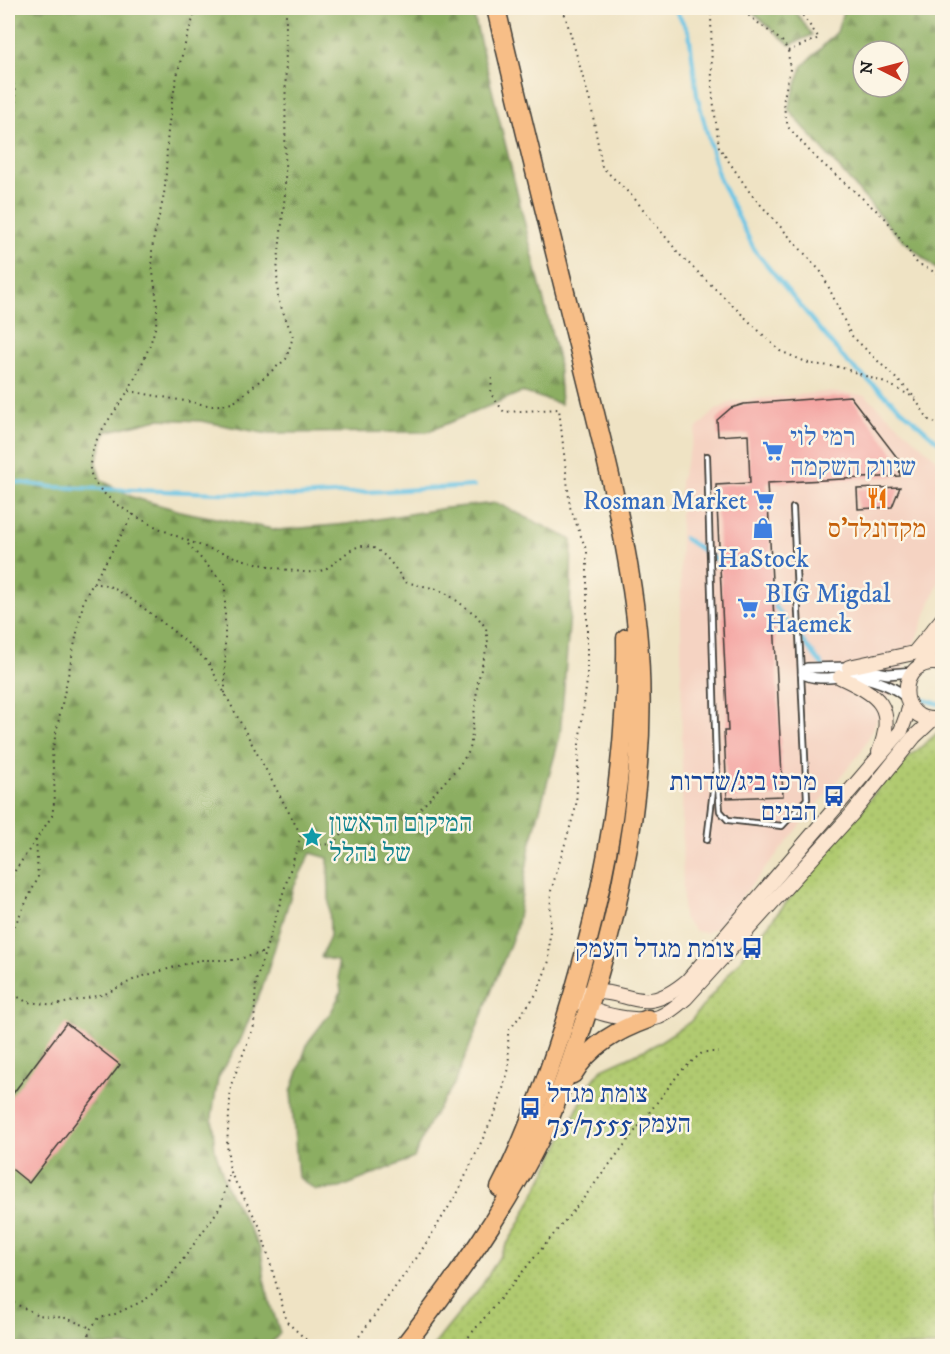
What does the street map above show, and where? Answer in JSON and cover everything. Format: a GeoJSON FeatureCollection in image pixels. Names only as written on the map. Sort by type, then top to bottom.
{"type":"FeatureCollection","features":[{"type":"Feature","properties":{"kind":"highway"},"geometry":{"type":"LineString","coordinates":[[404,1347],[434,1308],[497,1216],[544,1132],[555,1104],[595,992],[616,915],[626,861],[638,746],[640,691],[637,633],[618,507],[496,8]]}},
{"type":"Feature","properties":{"kind":"highway"},"geometry":{"type":"LineString","coordinates":[[434,1308],[510,1169],[546,1077],[574,995],[602,878],[618,780],[626,662],[625,596],[618,507]]}},
{"type":"Feature","properties":{"kind":"highway"},"geometry":{"type":"LineString","coordinates":[[555,1104],[587,1054],[622,1029],[648,1018]]}},
{"type":"Feature","properties":{"kind":"main road"},"geometry":{"type":"LineString","coordinates":[[844,672],[914,653],[942,619]]}},
{"type":"Feature","properties":{"kind":"main road"},"geometry":{"type":"LineString","coordinates":[[574,995],[595,992],[647,1000],[672,993],[688,980],[901,731],[908,702],[906,684],[942,635]]}},
{"type":"Feature","properties":{"kind":"main road"},"geometry":{"type":"LineString","coordinates":[[916,669],[933,662],[942,663]]}},
{"type":"Feature","properties":{"kind":"main road"},"geometry":{"type":"LineString","coordinates":[[844,672],[872,692],[886,713],[885,735],[876,760]]}},
{"type":"Feature","properties":{"kind":"main road"},"geometry":{"type":"LineString","coordinates":[[908,702],[921,716],[937,719]]}},
{"type":"Feature","properties":{"kind":"main road"},"geometry":{"type":"LineString","coordinates":[[574,995],[589,1009],[639,1020],[659,1017],[674,1008],[706,979],[937,719]]}},
{"type":"Feature","properties":{"kind":"street"},"geometry":{"type":"LineString","coordinates":[[908,702],[899,690],[844,672],[811,678],[803,674],[807,668],[888,674],[916,669]]}},
{"type":"Feature","properties":{"kind":"lane"},"geometry":{"type":"LineString","coordinates":[[707,456],[716,762],[720,811],[728,820],[782,826],[807,799],[803,674],[793,508]]}},
{"type":"Feature","properties":{"kind":"lane"},"geometry":{"type":"LineString","coordinates":[[707,840],[716,762]]}},
{"type":"Feature","properties":{"kind":"path"},"geometry":{"type":"LineString","coordinates":[[92,584],[106,585],[123,595],[198,650],[209,664],[302,835],[319,845],[331,844],[353,825],[372,820],[394,823],[413,817],[470,750],[478,681],[488,643],[486,628],[476,615],[449,595],[437,589],[405,582],[383,553],[366,546],[353,549],[333,567],[317,572],[302,572],[263,566],[186,542],[112,501],[95,483],[90,469],[95,444],[128,391],[155,326],[157,310],[152,252],[164,193],[168,131],[177,70],[197,8]]}},
{"type":"Feature","properties":{"kind":"path"},"geometry":{"type":"LineString","coordinates":[[128,391],[213,406],[233,403],[286,359],[291,350],[293,337],[278,299],[277,271],[285,194],[286,8]]}},
{"type":"Feature","properties":{"kind":"path"},"geometry":{"type":"LineString","coordinates":[[563,8],[591,105],[602,166],[633,198],[681,256],[780,351],[811,364],[840,367],[888,384],[915,398]]}},
{"type":"Feature","properties":{"kind":"path"},"geometry":{"type":"LineString","coordinates":[[711,8],[712,90],[719,147],[752,194],[822,273],[851,335],[915,398],[929,420],[942,426]]}},
{"type":"Feature","properties":{"kind":"path"},"geometry":{"type":"LineString","coordinates":[[739,8],[783,42],[788,51],[790,69],[783,103],[788,127],[814,156],[886,219],[916,263],[942,276]]}},
{"type":"Feature","properties":{"kind":"path"},"geometry":{"type":"LineString","coordinates":[[788,51],[819,38],[797,8]]}},
{"type":"Feature","properties":{"kind":"path"},"geometry":{"type":"LineString","coordinates":[[8,60],[18,99],[18,121],[8,165]]}},
{"type":"Feature","properties":{"kind":"path"},"geometry":{"type":"LineString","coordinates":[[352,1347],[418,1256],[458,1192],[498,1106],[509,1068],[508,1032],[537,993],[549,961],[551,891],[576,807],[579,744],[587,680],[587,552],[570,507],[559,409],[504,412],[491,394],[492,374]]}},
{"type":"Feature","properties":{"kind":"path"},"geometry":{"type":"LineString","coordinates":[[8,881],[52,816],[55,796],[52,753],[84,599],[127,530],[134,513]]}},
{"type":"Feature","properties":{"kind":"path"},"geometry":{"type":"LineString","coordinates":[[186,542],[225,585],[225,697]]}},
{"type":"Feature","properties":{"kind":"path"},"geometry":{"type":"LineString","coordinates":[[84,1347],[91,1328],[99,1318],[113,1315],[145,1300],[167,1282],[221,1206],[230,1172],[227,1145],[231,1086],[254,1026],[256,981],[302,835]]}},
{"type":"Feature","properties":{"kind":"path"},"geometry":{"type":"LineString","coordinates":[[36,839],[38,878],[10,934],[8,991],[27,1002],[56,1005],[105,994],[137,978],[199,960],[235,960],[266,952]]}},
{"type":"Feature","properties":{"kind":"path"},"geometry":{"type":"LineString","coordinates":[[461,1347],[583,1199],[681,1071],[703,1052],[718,1052]]}},
{"type":"Feature","properties":{"kind":"path"},"geometry":{"type":"LineString","coordinates":[[230,1172],[260,1227],[286,1322],[313,1347]]}},
{"type":"Feature","properties":{"kind":"path"},"geometry":{"type":"LineString","coordinates":[[8,1300],[38,1315],[66,1318],[91,1328]]}},
{"type":"Feature","properties":{"kind":"shaded area"},"geometry":{"type":"Polygon","coordinates":[[[827,392],[865,395],[942,464],[942,574],[909,657],[861,752],[717,927],[705,933],[695,931],[683,918],[680,481],[697,428],[716,410],[734,401],[827,392]]]}},
{"type":"Feature","properties":{"kind":"green space"},"geometry":{"type":"Polygon","coordinates":[[[8,8],[472,8],[558,359],[561,404],[522,392],[427,432],[263,433],[201,421],[158,419],[106,432],[96,463],[101,480],[132,497],[184,512],[278,530],[347,524],[446,508],[497,503],[572,540],[570,613],[560,736],[530,846],[516,929],[455,1083],[430,1121],[414,1158],[340,1188],[316,1190],[298,1177],[291,1092],[308,1042],[331,1012],[341,992],[337,961],[321,957],[330,936],[328,858],[311,853],[293,888],[264,983],[241,1039],[218,1078],[212,1116],[215,1150],[227,1188],[261,1250],[266,1289],[280,1333],[269,1346],[8,1346],[8,8]]]}},
{"type":"Feature","properties":{"kind":"green space"},"geometry":{"type":"Polygon","coordinates":[[[748,8],[793,8],[812,35],[790,45],[748,8]]]}},
{"type":"Feature","properties":{"kind":"green space"},"geometry":{"type":"Polygon","coordinates":[[[844,8],[942,8],[942,274],[894,232],[788,109],[802,67],[837,32],[844,8]]]}},
{"type":"Feature","properties":{"kind":"green space"},"geometry":{"type":"Polygon","coordinates":[[[942,729],[942,1346],[433,1346],[482,1285],[517,1228],[589,1086],[602,1069],[653,1046],[690,1022],[890,774],[942,729]]]}},
{"type":"Feature","properties":{"kind":"building","name":"BIG Migdal Haemek"},"geometry":{"type":"Polygon","coordinates":[[[850,396],[899,460],[900,476],[767,483],[783,796],[727,798],[724,731],[728,731],[716,485],[750,483],[748,434],[718,436],[717,420],[731,408],[744,404],[850,396]]]}},
{"type":"Feature","properties":{"kind":"building","name":"מקדונלד'ס"},"geometry":{"type":"Polygon","coordinates":[[[900,487],[892,507],[858,509],[857,489],[900,487]]]}},
{"type":"Feature","properties":{"kind":"building"},"geometry":{"type":"Polygon","coordinates":[[[66,1023],[120,1065],[29,1183],[8,1166],[8,1100],[66,1023]]]}},
{"type":"Feature","properties":{"kind":"waterway"},"geometry":{"type":"LineString","coordinates":[[674,8],[689,32],[697,95],[719,178],[755,251],[846,361],[942,445]]}},
{"type":"Feature","properties":{"kind":"waterway"},"geometry":{"type":"LineString","coordinates":[[8,481],[52,487],[297,496],[474,486]]}},
{"type":"Feature","properties":{"kind":"waterway"},"geometry":{"type":"LineString","coordinates":[[684,538],[723,564]]}},
{"type":"Feature","properties":{"kind":"waterway"},"geometry":{"type":"LineString","coordinates":[[771,602],[828,672],[834,674]]}},
{"type":"Feature","properties":{"kind":"waterway"},"geometry":{"type":"LineString","coordinates":[[862,682],[881,687]]}},
{"type":"Feature","properties":{"kind":"waterway"},"geometry":{"type":"LineString","coordinates":[[911,696],[942,705]]}},
{"type":"Feature","properties":{"kind":"waterway"},"geometry":{"type":"LineString","coordinates":[[8,1341],[13,1346]]}},
{"type":"Feature","properties":{"kind":"place","name":"רמי לוי שיווק השקמה"},"geometry":{"type":"Point","coordinates":[773,451]}},
{"type":"Feature","properties":{"kind":"place","name":"מקדונלד'ס"},"geometry":{"type":"Point","coordinates":[877,498]}},
{"type":"Feature","properties":{"kind":"place","name":"Rosman Market"},"geometry":{"type":"Point","coordinates":[764,500]}},
{"type":"Feature","properties":{"kind":"place","name":"HaStock"},"geometry":{"type":"Point","coordinates":[763,528]}},
{"type":"Feature","properties":{"kind":"place","name":"BIG Migdal Haemek"},"geometry":{"type":"Point","coordinates":[748,608]}},
{"type":"Feature","properties":{"kind":"place","name":"מרכז ביג/שדרות הבנים"},"geometry":{"type":"Point","coordinates":[834,796]}},
{"type":"Feature","properties":{"kind":"place","name":"המיקום הראשון של נהלל"},"geometry":{"type":"Point","coordinates":[312,837]}},
{"type":"Feature","properties":{"kind":"place","name":"צומת מגדל העמק"},"geometry":{"type":"Point","coordinates":[752,948]}},
{"type":"Feature","properties":{"kind":"place","name":"צומת מגדל העמק 75/7555"},"geometry":{"type":"Point","coordinates":[530,1108]}}]}
